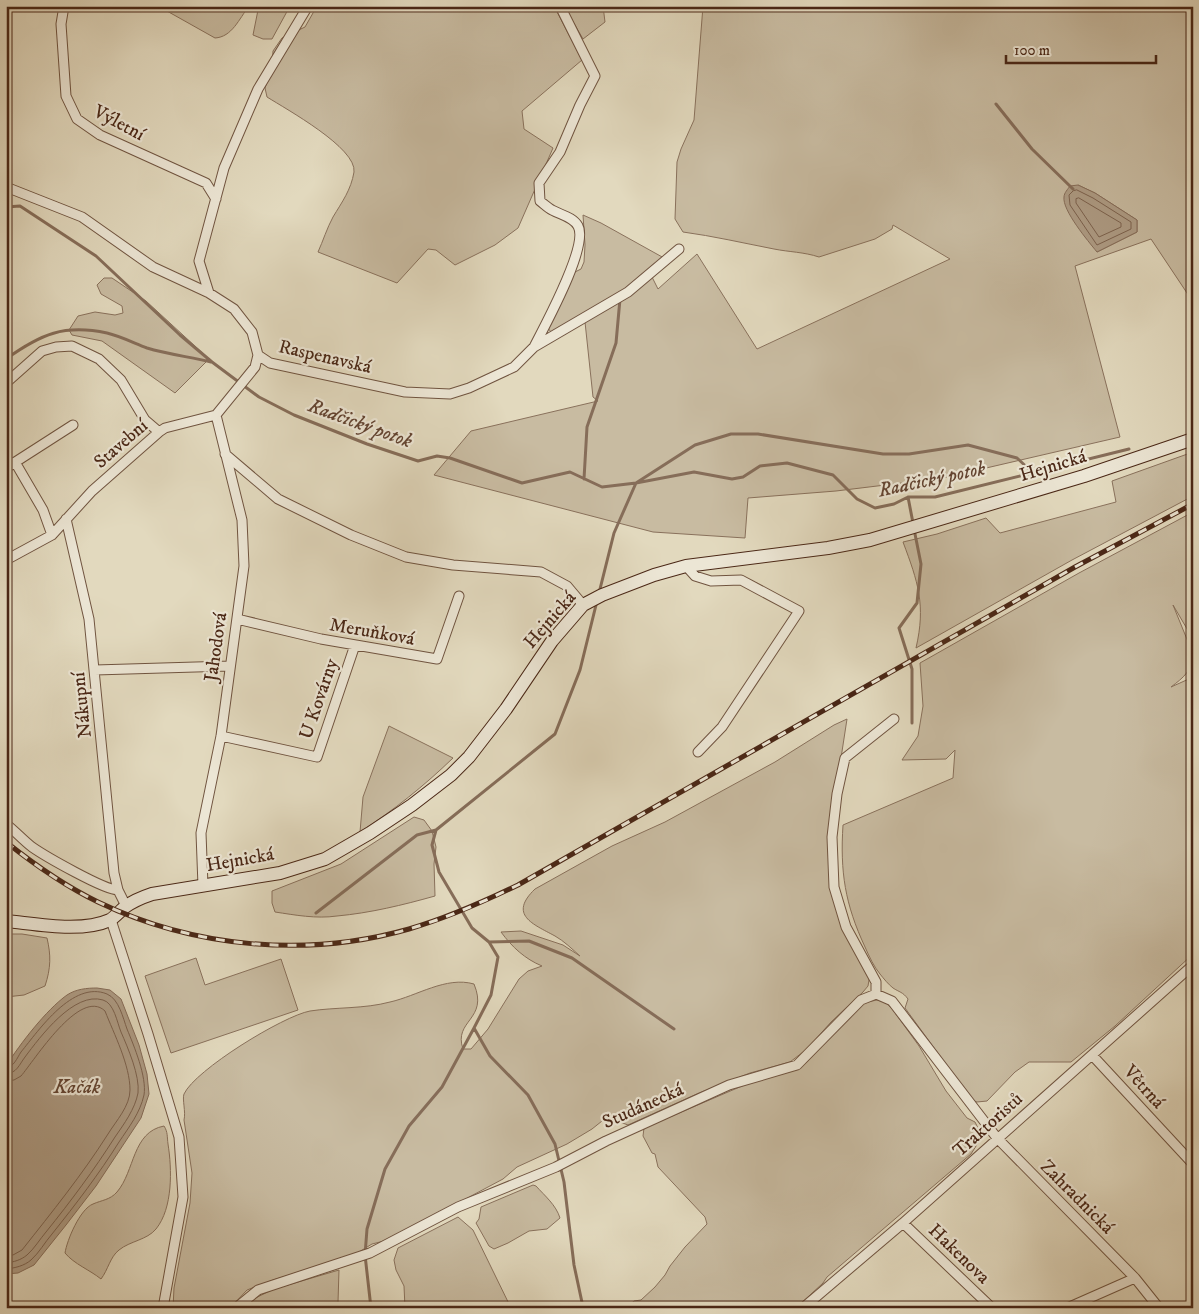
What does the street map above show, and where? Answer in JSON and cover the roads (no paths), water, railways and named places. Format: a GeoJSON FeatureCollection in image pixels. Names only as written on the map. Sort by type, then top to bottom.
{"type":"FeatureCollection","features":[{"type":"Feature","properties":{"kind":"main road","name":"Hejnická"},"geometry":{"type":"LineString","coordinates":[[6,921],[75,927],[110,920],[126,906],[152,894],[280,873],[325,859],[355,843],[412,805],[451,775],[469,757],[501,717],[552,640],[583,605],[622,586],[686,566],[828,548],[870,540],[1084,476],[1193,439]]}},
{"type":"Feature","properties":{"kind":"street","name":"Výletní"},"geometry":{"type":"LineString","coordinates":[[64,6],[61,24],[66,96],[77,119],[100,135],[206,184],[216,199]]}},
{"type":"Feature","properties":{"kind":"street"},"geometry":{"type":"LineString","coordinates":[[209,293],[199,261],[224,168],[258,88],[308,6]]}},
{"type":"Feature","properties":{"kind":"street","name":"Raspenavská"},"geometry":{"type":"LineString","coordinates":[[534,347],[576,259],[580,238],[579,226],[573,219],[551,210],[540,201],[539,183],[560,152],[595,76],[560,6]]}},
{"type":"Feature","properties":{"kind":"street","name":"Raspenavská"},"geometry":{"type":"LineString","coordinates":[[6,187],[82,217],[153,267],[209,293],[234,309],[252,332],[258,354],[270,363],[405,392],[450,394],[469,388],[514,367],[534,347],[628,292],[679,249]]}},
{"type":"Feature","properties":{"kind":"street"},"geometry":{"type":"LineString","coordinates":[[6,383],[42,351],[56,347],[72,346],[99,359],[121,380],[145,420],[159,432]]}},
{"type":"Feature","properties":{"kind":"street"},"geometry":{"type":"LineString","coordinates":[[216,414],[255,367],[258,354]]}},
{"type":"Feature","properties":{"kind":"street","name":"Stavební"},"geometry":{"type":"LineString","coordinates":[[6,560],[52,535],[92,491],[159,432],[165,428],[216,414]]}},
{"type":"Feature","properties":{"kind":"street","name":"Jahodová"},"geometry":{"type":"LineString","coordinates":[[203,886],[201,833],[221,736],[244,566],[242,520],[216,414]]}},
{"type":"Feature","properties":{"kind":"street"},"geometry":{"type":"LineString","coordinates":[[6,468],[73,425]]}},
{"type":"Feature","properties":{"kind":"street"},"geometry":{"type":"LineString","coordinates":[[225,454],[278,499],[351,535],[406,557],[453,565],[541,572],[567,586],[583,605]]}},
{"type":"Feature","properties":{"kind":"street"},"geometry":{"type":"LineString","coordinates":[[15,462],[43,510],[52,535]]}},
{"type":"Feature","properties":{"kind":"street","name":"Nákupní"},"geometry":{"type":"LineString","coordinates":[[66,519],[89,620],[114,873],[118,890],[126,906]]}},
{"type":"Feature","properties":{"kind":"street"},"geometry":{"type":"LineString","coordinates":[[686,566],[695,576],[711,581],[741,580],[799,611],[722,727],[698,752]]}},
{"type":"Feature","properties":{"kind":"street","name":"Meruňková"},"geometry":{"type":"LineString","coordinates":[[237,619],[321,640],[437,659],[459,596]]}},
{"type":"Feature","properties":{"kind":"street","name":"U Kovárny"},"geometry":{"type":"LineString","coordinates":[[221,736],[316,757],[355,645]]}},
{"type":"Feature","properties":{"kind":"street"},"geometry":{"type":"LineString","coordinates":[[95,670],[229,666]]}},
{"type":"Feature","properties":{"kind":"street"},"geometry":{"type":"LineString","coordinates":[[894,719],[845,758],[837,794],[832,837],[834,887],[846,927],[876,982],[876,994],[892,1001],[996,1138]]}},
{"type":"Feature","properties":{"kind":"street"},"geometry":{"type":"LineString","coordinates":[[6,824],[34,848],[111,890],[118,890]]}},
{"type":"Feature","properties":{"kind":"street"},"geometry":{"type":"LineString","coordinates":[[110,920],[148,1034],[179,1137],[183,1197],[163,1308]]}},
{"type":"Feature","properties":{"kind":"street","name":"Traktoristů"},"geometry":{"type":"LineString","coordinates":[[803,1308],[903,1223],[996,1138],[1193,965]]}},
{"type":"Feature","properties":{"kind":"street","name":"Studánecká"},"geometry":{"type":"LineString","coordinates":[[236,1308],[258,1290],[370,1253],[458,1207],[556,1167],[606,1140],[729,1085],[797,1065],[860,1000],[876,994]]}},
{"type":"Feature","properties":{"kind":"street","name":"Větrná"},"geometry":{"type":"LineString","coordinates":[[1092,1055],[1193,1164]]}},
{"type":"Feature","properties":{"kind":"street","name":"Zahradnická"},"geometry":{"type":"LineString","coordinates":[[996,1138],[1135,1278],[1159,1308]]}},
{"type":"Feature","properties":{"kind":"street","name":"Hakenova"},"geometry":{"type":"LineString","coordinates":[[903,1223],[992,1308]]}},
{"type":"Feature","properties":{"kind":"street"},"geometry":{"type":"LineString","coordinates":[[1066,1308],[1135,1278]]}},
{"type":"Feature","properties":{"kind":"water"},"geometry":{"type":"Polygon","coordinates":[[[1078,185],[1095,193],[1137,220],[1137,232],[1097,252],[1076,225],[1064,203],[1065,194],[1070,186],[1078,185]]]}},
{"type":"Feature","properties":{"kind":"water","name":"Kačák"},"geometry":{"type":"Polygon","coordinates":[[[97,988],[110,990],[121,999],[139,1045],[147,1074],[149,1094],[141,1118],[96,1186],[66,1225],[34,1265],[18,1273],[6,1274],[6,1066],[34,1028],[59,1001],[74,991],[97,988]]]}},
{"type":"Feature","properties":{"kind":"waterway"},"geometry":{"type":"LineString","coordinates":[[996,104],[1032,149],[1073,189]]}},
{"type":"Feature","properties":{"kind":"waterway","name":"Radčický potok"},"geometry":{"type":"LineString","coordinates":[[6,207],[20,206],[96,256],[180,335],[259,397],[294,415],[367,444],[418,461],[437,456],[450,458],[522,483],[570,472],[602,487],[636,483],[694,472],[732,479],[743,477],[760,466],[787,463],[833,475],[857,499],[875,508],[894,504],[908,497],[935,497],[1129,449]]}},
{"type":"Feature","properties":{"kind":"waterway"},"geometry":{"type":"LineString","coordinates":[[584,479],[587,427],[616,343],[620,299]]}},
{"type":"Feature","properties":{"kind":"waterway"},"geometry":{"type":"LineString","coordinates":[[6,359],[42,337],[54,333],[78,330],[107,333],[147,348],[211,362]]}},
{"type":"Feature","properties":{"kind":"waterway"},"geometry":{"type":"LineString","coordinates":[[599,593],[614,533],[636,483],[695,445],[731,434],[758,434],[883,454],[909,454],[968,445],[1017,458],[1033,473]]}},
{"type":"Feature","properties":{"kind":"waterway"},"geometry":{"type":"LineString","coordinates":[[908,497],[913,523]]}},
{"type":"Feature","properties":{"kind":"waterway"},"geometry":{"type":"LineString","coordinates":[[912,723],[912,669],[899,628],[917,603],[921,564],[914,529]]}},
{"type":"Feature","properties":{"kind":"waterway"},"geometry":{"type":"LineString","coordinates":[[316,913],[417,835],[436,830],[555,734],[580,670],[597,601]]}},
{"type":"Feature","properties":{"kind":"waterway"},"geometry":{"type":"LineString","coordinates":[[436,830],[432,845],[439,872],[472,928],[489,942],[498,957],[491,995],[474,1028],[490,1056],[528,1095],[555,1144],[564,1182],[574,1265],[583,1307]]}},
{"type":"Feature","properties":{"kind":"waterway"},"geometry":{"type":"LineString","coordinates":[[489,942],[529,941],[572,958],[674,1029]]}},
{"type":"Feature","properties":{"kind":"waterway"},"geometry":{"type":"LineString","coordinates":[[371,1308],[365,1255],[367,1229],[385,1169],[409,1126],[442,1087],[474,1028]]}},
{"type":"Feature","properties":{"kind":"railway"},"geometry":{"type":"LineString","coordinates":[[6,842],[51,875],[98,902],[135,918],[173,930],[251,944],[291,945],[331,943],[370,938],[409,929],[465,909],[518,885],[1075,567],[1193,504]]}}]}
